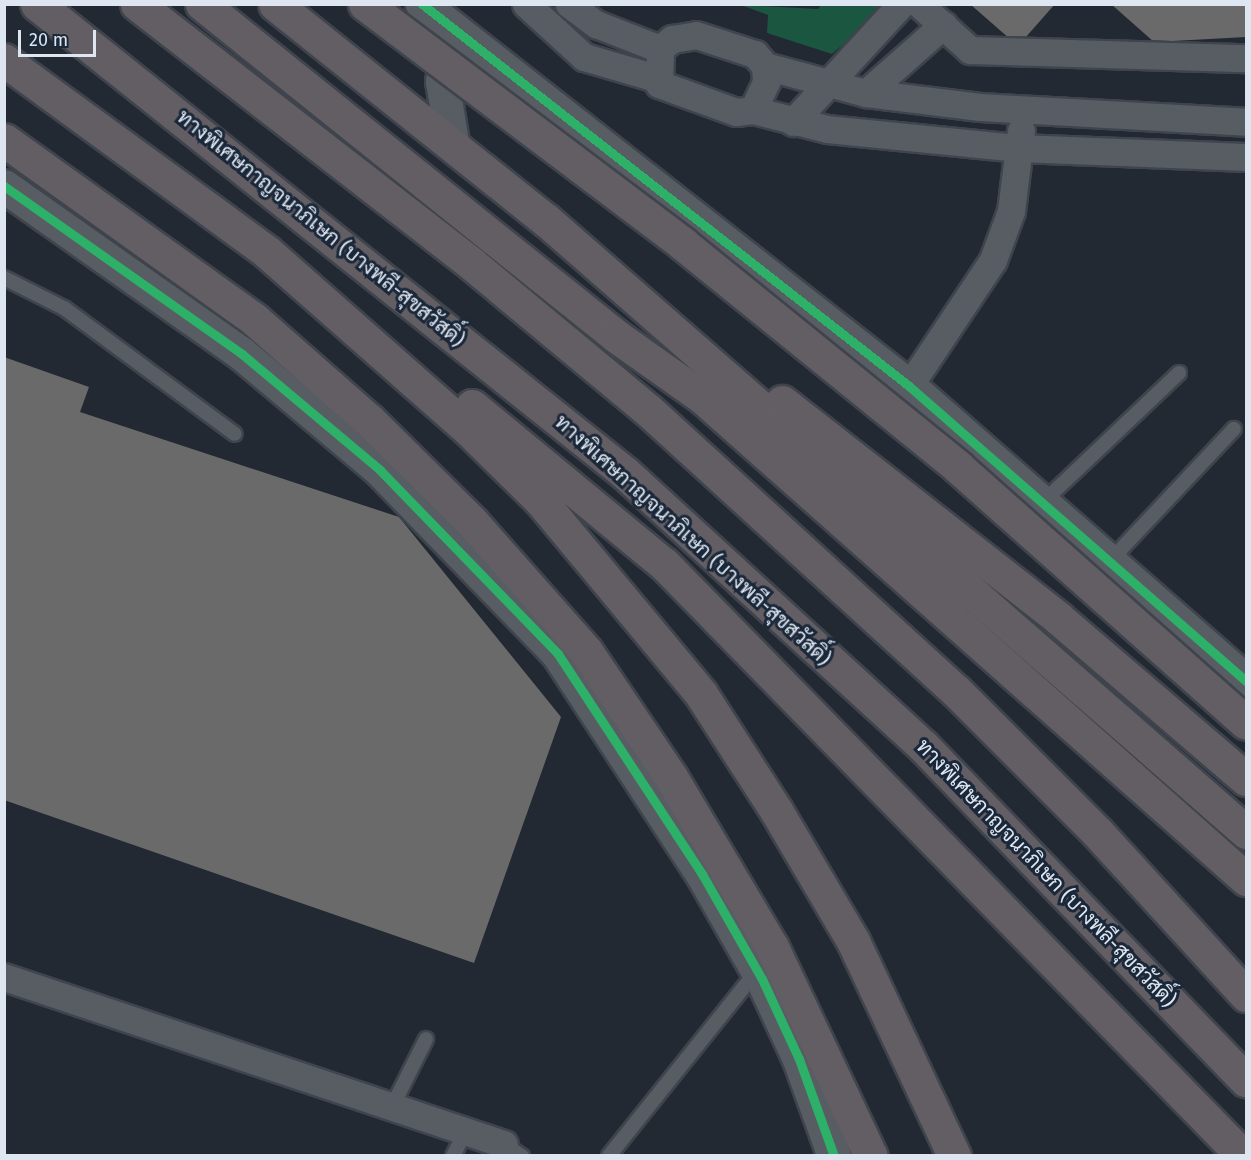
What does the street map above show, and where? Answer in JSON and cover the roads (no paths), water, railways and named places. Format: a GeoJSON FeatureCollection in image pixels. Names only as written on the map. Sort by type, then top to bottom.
{"type":"FeatureCollection","features":[{"type":"Feature","properties":{"kind":"highway","name":"ทางพิเศษกาญจนาภิเษก (บางพลี-สุขสวัสดิ์)"},"geometry":{"type":"LineString","coordinates":[[37,4],[625,473],[923,746],[1246,1081]]}},
{"type":"Feature","properties":{"kind":"highway"},"geometry":{"type":"LineString","coordinates":[[137,4],[472,264],[666,426],[956,691],[1097,832],[1246,995]]}},
{"type":"Feature","properties":{"kind":"highway"},"geometry":{"type":"LineString","coordinates":[[202,4],[616,336],[702,397],[1246,879]]}},
{"type":"Feature","properties":{"kind":"highway"},"geometry":{"type":"LineString","coordinates":[[276,4],[452,142],[676,331],[1037,653],[1246,832]]}},
{"type":"Feature","properties":{"kind":"highway"},"geometry":{"type":"LineString","coordinates":[[365,4],[683,244],[958,466],[1246,723]]}},
{"type":"Feature","properties":{"kind":"highway"},"geometry":{"type":"LineString","coordinates":[[4,60],[398,346],[663,564],[1243,1155]]}},
{"type":"Feature","properties":{"kind":"highway"},"geometry":{"type":"LineString","coordinates":[[4,140],[255,320],[360,412],[472,522],[586,651],[671,777],[772,947],[871,1155]]}},
{"type":"Feature","properties":{"kind":"highway"},"geometry":{"type":"LineString","coordinates":[[267,252],[468,429],[533,493],[701,694],[853,941],[954,1155]]}},
{"type":"Feature","properties":{"kind":"highway"},"geometry":{"type":"LineString","coordinates":[[676,331],[829,434],[1246,779]]}},
{"type":"Feature","properties":{"kind":"street"},"geometry":{"type":"LineString","coordinates":[[422,4],[909,386],[1108,563],[1244,673]]}},
{"type":"Feature","properties":{"kind":"street"},"geometry":{"type":"LineString","coordinates":[[526,4],[584,57],[656,78],[666,88],[736,112],[753,110],[793,122],[1019,148],[1246,157]]}},
{"type":"Feature","properties":{"kind":"street"},"geometry":{"type":"LineString","coordinates":[[569,4],[596,24],[660,49]]}},
{"type":"Feature","properties":{"kind":"street"},"geometry":{"type":"LineString","coordinates":[[923,10],[961,44],[982,52],[1246,58]]}},
{"type":"Feature","properties":{"kind":"street"},"geometry":{"type":"LineString","coordinates":[[793,122],[824,82],[923,10]]}},
{"type":"Feature","properties":{"kind":"street"},"geometry":{"type":"LineString","coordinates":[[866,93],[923,10]]}},
{"type":"Feature","properties":{"kind":"street"},"geometry":{"type":"LineString","coordinates":[[452,142],[442,81],[456,32]]}},
{"type":"Feature","properties":{"kind":"street"},"geometry":{"type":"LineString","coordinates":[[656,78],[660,49],[672,39],[696,35],[755,54],[765,66],[866,93],[1023,111],[1246,123]]}},
{"type":"Feature","properties":{"kind":"street"},"geometry":{"type":"LineString","coordinates":[[753,110],[764,88],[765,66]]}},
{"type":"Feature","properties":{"kind":"street"},"geometry":{"type":"LineString","coordinates":[[909,386],[993,260],[1011,211],[1023,111]]}},
{"type":"Feature","properties":{"kind":"street"},"geometry":{"type":"LineString","coordinates":[[4,186],[242,354],[380,470],[542,638],[702,874],[756,972],[800,1059],[834,1155]]}},
{"type":"Feature","properties":{"kind":"street"},"geometry":{"type":"LineString","coordinates":[[4,977],[466,1131],[513,1150]]}},
{"type":"Feature","properties":{"kind":"lane"},"geometry":{"type":"LineString","coordinates":[[4,278],[64,308],[236,434]]}},
{"type":"Feature","properties":{"kind":"lane"},"geometry":{"type":"LineString","coordinates":[[1041,505],[1179,373]]}},
{"type":"Feature","properties":{"kind":"lane"},"geometry":{"type":"LineString","coordinates":[[1108,563],[1234,429]]}},
{"type":"Feature","properties":{"kind":"lane"},"geometry":{"type":"LineString","coordinates":[[609,1155],[756,972]]}},
{"type":"Feature","properties":{"kind":"lane"},"geometry":{"type":"LineString","coordinates":[[392,1107],[426,1039]]}},
{"type":"Feature","properties":{"kind":"lane"},"geometry":{"type":"LineString","coordinates":[[453,1155],[466,1131]]}}]}
